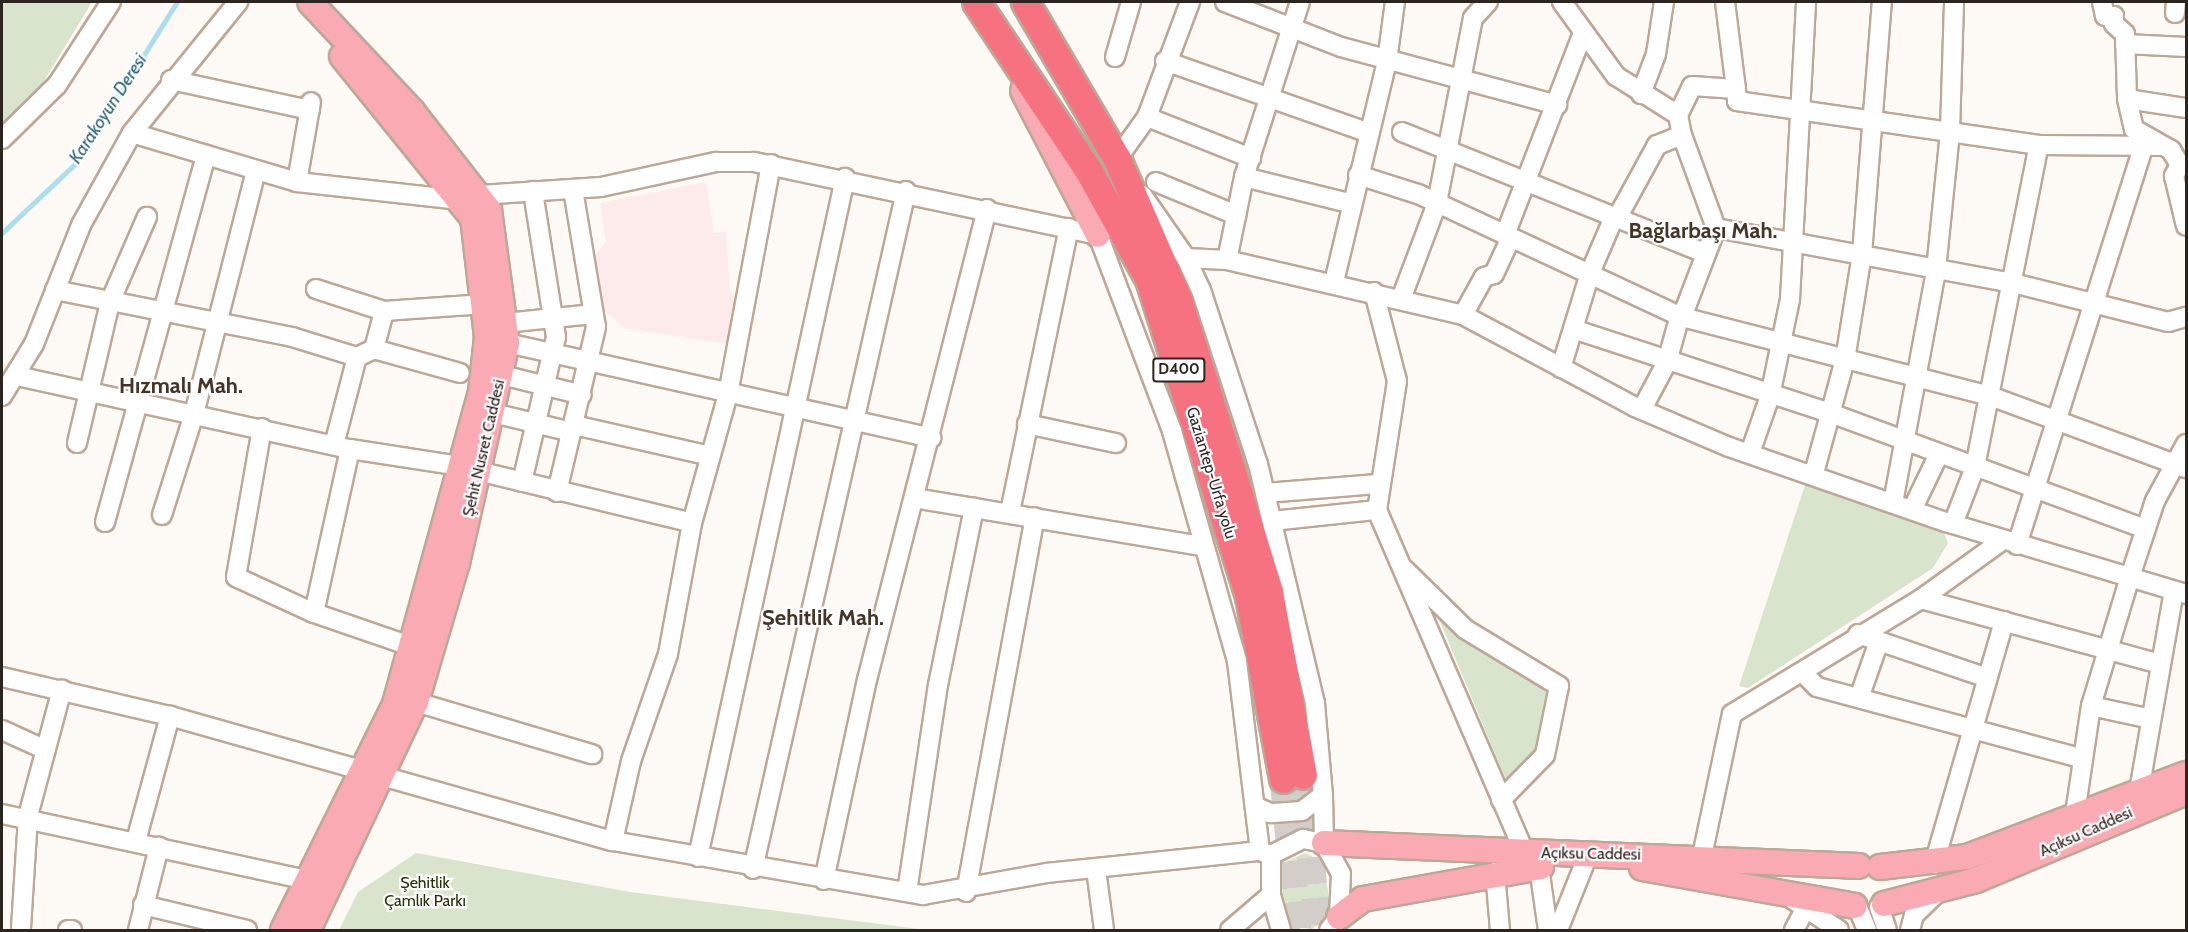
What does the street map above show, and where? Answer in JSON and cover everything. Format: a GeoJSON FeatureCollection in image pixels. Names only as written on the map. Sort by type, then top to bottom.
{"type":"FeatureCollection","features":[{"type":"Feature","properties":{"kind":"highway","name":"Gaziantep-Urfa yolu"},"geometry":{"type":"LineString","coordinates":[[977,3],[1088,170],[1149,279],[1249,597],[1293,777],[1269,592],[1178,299],[1117,159],[1027,2]]}},
{"type":"Feature","properties":{"kind":"main road","name":"Şehit Nusret Caddesi"},"geometry":{"type":"LineString","coordinates":[[296,2],[470,197],[489,210],[506,333],[502,375],[493,413],[469,469],[375,773],[308,930]]}},
{"type":"Feature","properties":{"kind":"main road","name":"Şehit Nusret Caddesi"},"geometry":{"type":"LineString","coordinates":[[282,930],[416,702],[469,469],[487,337],[470,197],[390,86],[310,2]]}},
{"type":"Feature","properties":{"kind":"main road"},"geometry":{"type":"LineString","coordinates":[[977,3],[1098,235]]}},
{"type":"Feature","properties":{"kind":"main road","name":"Açıksu Caddesi"},"geometry":{"type":"LineString","coordinates":[[1336,926],[1363,899],[1495,872],[1531,860],[1702,856],[1869,867],[1934,864],[2008,843],[2075,814],[2187,774]]}},
{"type":"Feature","properties":{"kind":"main road","name":"Açıksu Caddesi"},"geometry":{"type":"LineString","coordinates":[[1324,843],[1652,869],[1785,896],[1869,906],[1940,891],[2187,792]]}},
{"type":"Feature","properties":{"kind":"main road"},"geometry":{"type":"LineString","coordinates":[[1869,867],[1891,882],[1869,906],[1845,885],[1869,867]]}},
{"type":"Feature","properties":{"kind":"street"},"geometry":{"type":"LineString","coordinates":[[2,139],[57,85],[111,2]]}},
{"type":"Feature","properties":{"kind":"street"},"geometry":{"type":"LineString","coordinates":[[238,2],[171,80],[132,133],[81,225],[55,290],[7,386],[89,390],[342,447],[469,469],[556,492],[692,523]]}},
{"type":"Feature","properties":{"kind":"street"},"geometry":{"type":"LineString","coordinates":[[1115,57],[1131,2]]}},
{"type":"Feature","properties":{"kind":"street"},"geometry":{"type":"LineString","coordinates":[[1190,2],[1165,61],[1147,117],[1117,159],[1186,258],[1202,290],[1265,493],[1315,704],[1323,795],[1324,843],[1341,874],[1336,926]]}},
{"type":"Feature","properties":{"kind":"street"},"geometry":{"type":"LineString","coordinates":[[1225,2],[1387,61],[1463,78],[1557,105]]}},
{"type":"Feature","properties":{"kind":"street"},"geometry":{"type":"LineString","coordinates":[[1227,260],[1244,177],[1300,2]]}},
{"type":"Feature","properties":{"kind":"street"},"geometry":{"type":"LineString","coordinates":[[1334,282],[1387,61],[1395,2]]}},
{"type":"Feature","properties":{"kind":"street"},"geometry":{"type":"LineString","coordinates":[[1401,299],[1437,203],[1473,18],[1488,2]]}},
{"type":"Feature","properties":{"kind":"street"},"geometry":{"type":"LineString","coordinates":[[1562,2],[1582,35],[1616,76],[1641,94],[1678,115]]}},
{"type":"Feature","properties":{"kind":"street"},"geometry":{"type":"LineString","coordinates":[[1641,94],[1656,54],[1664,2]]}},
{"type":"Feature","properties":{"kind":"street"},"geometry":{"type":"LineString","coordinates":[[1725,2],[1737,101],[2039,145],[2162,146]]}},
{"type":"Feature","properties":{"kind":"street"},"geometry":{"type":"LineString","coordinates":[[1750,453],[1770,396],[1783,342],[1804,110],[1806,2]]}},
{"type":"Feature","properties":{"kind":"street"},"geometry":{"type":"LineString","coordinates":[[1814,473],[1833,414],[1845,360],[1862,254],[1882,2]]}},
{"type":"Feature","properties":{"kind":"street"},"geometry":{"type":"LineString","coordinates":[[1893,502],[1936,270],[1950,131],[1954,2]]}},
{"type":"Feature","properties":{"kind":"street"},"geometry":{"type":"LineString","coordinates":[[2107,2],[2105,16],[2114,16],[2114,24],[2125,34],[2127,99],[2134,129],[2162,146],[2183,168],[2174,176],[2187,226]]}},
{"type":"Feature","properties":{"kind":"street"},"geometry":{"type":"LineString","coordinates":[[1505,235],[1528,183],[1582,35]]}},
{"type":"Feature","properties":{"kind":"street"},"geometry":{"type":"LineString","coordinates":[[2125,44],[2187,47]]}},
{"type":"Feature","properties":{"kind":"street"},"geometry":{"type":"LineString","coordinates":[[1165,61],[1270,100],[1369,133]]}},
{"type":"Feature","properties":{"kind":"street"},"geometry":{"type":"LineString","coordinates":[[171,80],[311,106],[297,182]]}},
{"type":"Feature","properties":{"kind":"street"},"geometry":{"type":"LineString","coordinates":[[1642,409],[1667,362],[1704,253],[1716,228],[1682,135],[1678,115],[1692,86],[1736,89]]}},
{"type":"Feature","properties":{"kind":"street"},"geometry":{"type":"LineString","coordinates":[[2127,99],[2187,108]]}},
{"type":"Feature","properties":{"kind":"street"},"geometry":{"type":"LineString","coordinates":[[1147,117],[1251,158]]}},
{"type":"Feature","properties":{"kind":"street"},"geometry":{"type":"LineString","coordinates":[[1401,132],[1704,253]]}},
{"type":"Feature","properties":{"kind":"street"},"geometry":{"type":"LineString","coordinates":[[132,133],[297,182],[470,197],[641,181],[716,162],[771,164],[906,191],[1098,235],[1172,431],[1202,546],[1237,661],[1255,806],[1266,853],[1271,895],[1281,930]]}},
{"type":"Feature","properties":{"kind":"street"},"geometry":{"type":"LineString","coordinates":[[1562,368],[1590,273],[1616,218],[1656,145],[1682,135]]}},
{"type":"Feature","properties":{"kind":"street"},"geometry":{"type":"LineString","coordinates":[[1953,524],[1975,467],[2039,145]]}},
{"type":"Feature","properties":{"kind":"street"},"geometry":{"type":"LineString","coordinates":[[1702,856],[1732,714],[1803,673],[1858,634],[1920,599],[2010,542],[2034,489],[2143,147]]}},
{"type":"Feature","properties":{"kind":"street"},"geometry":{"type":"LineString","coordinates":[[105,522],[206,155]]}},
{"type":"Feature","properties":{"kind":"street"},"geometry":{"type":"LineString","coordinates":[[613,841],[631,761],[668,654],[692,523],[728,394],[771,164]]}},
{"type":"Feature","properties":{"kind":"street"},"geometry":{"type":"LineString","coordinates":[[162,515],[194,414],[214,322],[256,171]]}},
{"type":"Feature","properties":{"kind":"street"},"geometry":{"type":"LineString","coordinates":[[1358,175],[1437,203],[1681,316],[1990,396],[2056,416],[2181,465]]}},
{"type":"Feature","properties":{"kind":"street"},"geometry":{"type":"LineString","coordinates":[[1244,177],[1352,204]]}},
{"type":"Feature","properties":{"kind":"street"},"geometry":{"type":"LineString","coordinates":[[698,857],[757,569],[797,408],[845,178]]}},
{"type":"Feature","properties":{"kind":"street"},"geometry":{"type":"LineString","coordinates":[[1156,182],[1236,215]]}},
{"type":"Feature","properties":{"kind":"street"},"geometry":{"type":"LineString","coordinates":[[556,492],[590,364],[594,314],[573,189]]}},
{"type":"Feature","properties":{"kind":"street"},"geometry":{"type":"LineString","coordinates":[[522,482],[537,424],[542,385],[551,354],[554,316],[533,191]]}},
{"type":"Feature","properties":{"kind":"street"},"geometry":{"type":"LineString","coordinates":[[753,869],[906,191]]}},
{"type":"Feature","properties":{"kind":"street"},"geometry":{"type":"LineString","coordinates":[[824,880],[914,498],[932,438],[987,209]]}},
{"type":"Feature","properties":{"kind":"street"},"geometry":{"type":"LineString","coordinates":[[77,443],[110,302],[147,217]]}},
{"type":"Feature","properties":{"kind":"street"},"geometry":{"type":"LineString","coordinates":[[1010,512],[1069,228]]}},
{"type":"Feature","properties":{"kind":"street"},"geometry":{"type":"LineString","coordinates":[[1716,228],[2013,283],[2095,301],[2168,322],[2187,317]]}},
{"type":"Feature","properties":{"kind":"street"},"geometry":{"type":"LineString","coordinates":[[1463,315],[1484,277],[1494,274],[1509,242],[1505,235]]}},
{"type":"Feature","properties":{"kind":"street"},"geometry":{"type":"LineString","coordinates":[[1186,258],[1227,260],[1334,282],[1463,315],[1642,409],[1750,453],[1814,473],[1953,524],[2129,580],[2180,593],[2160,664],[2139,791]]}},
{"type":"Feature","properties":{"kind":"street"},"geometry":{"type":"LineString","coordinates":[[316,289],[384,311],[471,305]]}},
{"type":"Feature","properties":{"kind":"street"},"geometry":{"type":"LineString","coordinates":[[55,290],[460,373]]}},
{"type":"Feature","properties":{"kind":"street"},"geometry":{"type":"LineString","coordinates":[[1374,292],[1397,381],[1378,484],[1377,510],[1398,564],[1501,800],[1531,860],[1548,930]]}},
{"type":"Feature","properties":{"kind":"street"},"geometry":{"type":"LineString","coordinates":[[314,613],[342,447],[365,353],[384,311]]}},
{"type":"Feature","properties":{"kind":"street"},"geometry":{"type":"LineString","coordinates":[[506,333],[554,316],[594,314]]}},
{"type":"Feature","properties":{"kind":"street"},"geometry":{"type":"LineString","coordinates":[[1573,329],[1770,396],[1833,414],[2146,529]]}},
{"type":"Feature","properties":{"kind":"street"},"geometry":{"type":"LineString","coordinates":[[506,333],[551,354],[590,364],[932,438]]}},
{"type":"Feature","properties":{"kind":"street"},"geometry":{"type":"LineString","coordinates":[[502,375],[582,395]]}},
{"type":"Feature","properties":{"kind":"street"},"geometry":{"type":"LineString","coordinates":[[493,413],[537,424],[711,456]]}},
{"type":"Feature","properties":{"kind":"street"},"geometry":{"type":"LineString","coordinates":[[1027,424],[1116,443]]}},
{"type":"Feature","properties":{"kind":"street"},"geometry":{"type":"LineString","coordinates":[[262,428],[236,577],[314,613],[413,647]]}},
{"type":"Feature","properties":{"kind":"street"},"geometry":{"type":"LineString","coordinates":[[2075,814],[2080,758],[2091,706],[2129,580],[2146,529],[2181,465],[2187,444]]}},
{"type":"Feature","properties":{"kind":"street"},"geometry":{"type":"LineString","coordinates":[[1912,510],[1939,454]]}},
{"type":"Feature","properties":{"kind":"street"},"geometry":{"type":"LineString","coordinates":[[1265,493],[1378,484]]}},
{"type":"Feature","properties":{"kind":"street"},"geometry":{"type":"LineString","coordinates":[[914,498],[1010,512],[1202,546]]}},
{"type":"Feature","properties":{"kind":"street"},"geometry":{"type":"LineString","coordinates":[[907,892],[938,685],[974,508]]}},
{"type":"Feature","properties":{"kind":"street"},"geometry":{"type":"LineString","coordinates":[[1272,521],[1377,510]]}},
{"type":"Feature","properties":{"kind":"street"},"geometry":{"type":"LineString","coordinates":[[966,892],[1035,518]]}},
{"type":"Feature","properties":{"kind":"street"},"geometry":{"type":"LineString","coordinates":[[1398,564],[1465,629],[1559,686],[1545,755],[1501,800]]}},
{"type":"Feature","properties":{"kind":"street"},"geometry":{"type":"LineString","coordinates":[[1920,599],[2160,664]]}},
{"type":"Feature","properties":{"kind":"street"},"geometry":{"type":"LineString","coordinates":[[1934,864],[2004,621]]}},
{"type":"Feature","properties":{"kind":"street"},"geometry":{"type":"LineString","coordinates":[[1858,634],[1878,644],[1987,678]]}},
{"type":"Feature","properties":{"kind":"street"},"geometry":{"type":"LineString","coordinates":[[1859,698],[1878,644]]}},
{"type":"Feature","properties":{"kind":"street"},"geometry":{"type":"LineString","coordinates":[[1803,673],[1816,687],[2080,758]]}},
{"type":"Feature","properties":{"kind":"street"},"geometry":{"type":"LineString","coordinates":[[2,677],[62,689],[170,716],[613,841],[753,869],[907,892],[966,892],[1096,868],[1266,853],[1304,839],[1324,843]]}},
{"type":"Feature","properties":{"kind":"street"},"geometry":{"type":"LineString","coordinates":[[21,928],[28,816],[62,689]]}},
{"type":"Feature","properties":{"kind":"street"},"geometry":{"type":"LineString","coordinates":[[416,702],[592,754]]}},
{"type":"Feature","properties":{"kind":"street"},"geometry":{"type":"LineString","coordinates":[[2091,706],[2151,720]]}},
{"type":"Feature","properties":{"kind":"street"},"geometry":{"type":"LineString","coordinates":[[136,840],[170,716]]}},
{"type":"Feature","properties":{"kind":"street"},"geometry":{"type":"LineString","coordinates":[[2,730],[46,750]]}},
{"type":"Feature","properties":{"kind":"street"},"geometry":{"type":"LineString","coordinates":[[1255,806],[1270,813],[1302,811],[1323,795]]}},
{"type":"Feature","properties":{"kind":"street"},"geometry":{"type":"LineString","coordinates":[[2,814],[28,816],[311,880]]}},
{"type":"Feature","properties":{"kind":"street"},"geometry":{"type":"LineString","coordinates":[[138,930],[159,847]]}},
{"type":"Feature","properties":{"kind":"street"},"geometry":{"type":"LineString","coordinates":[[1558,930],[1584,865]]}},
{"type":"Feature","properties":{"kind":"street"},"geometry":{"type":"LineString","coordinates":[[1096,868],[1106,929]]}},
{"type":"Feature","properties":{"kind":"street"},"geometry":{"type":"LineString","coordinates":[[1495,872],[1500,930]]}},
{"type":"Feature","properties":{"kind":"street"},"geometry":{"type":"LineString","coordinates":[[1911,930],[1922,904],[1940,891]]}},
{"type":"Feature","properties":{"kind":"street"},"geometry":{"type":"LineString","coordinates":[[1230,930],[1271,895]]}},
{"type":"Feature","properties":{"kind":"street"},"geometry":{"type":"LineString","coordinates":[[1785,896],[1806,907],[1839,930]]}},
{"type":"Feature","properties":{"kind":"street"},"geometry":{"type":"LineString","coordinates":[[143,905],[247,930]]}},
{"type":"Feature","properties":{"kind":"street"},"geometry":{"type":"LineString","coordinates":[[1867,930],[1869,906]]}},
{"type":"Feature","properties":{"kind":"street"},"geometry":{"type":"LineString","coordinates":[[1869,906],[1887,930]]}},
{"type":"Feature","properties":{"kind":"street"},"geometry":{"type":"LineString","coordinates":[[1794,930],[1806,907]]}},
{"type":"Feature","properties":{"kind":"shaded area"},"geometry":{"type":"Polygon","coordinates":[[[706,182],[714,233],[726,232],[730,292],[743,300],[734,345],[624,328],[603,309],[594,257],[606,242],[600,203],[706,182]]]}},
{"type":"Feature","properties":{"kind":"green space"},"geometry":{"type":"Polygon","coordinates":[[[2,2],[92,2],[41,86],[2,124],[2,2]]]}},
{"type":"Feature","properties":{"kind":"green space"},"geometry":{"type":"Polygon","coordinates":[[[1807,479],[1941,525],[1948,543],[1933,568],[1748,688],[1739,686],[1807,479]]]}},
{"type":"Feature","properties":{"kind":"green space"},"geometry":{"type":"Polygon","coordinates":[[[1444,612],[1548,684],[1539,753],[1506,780],[1439,619],[1444,612]]]}},
{"type":"Feature","properties":{"kind":"green space","name":"Şehitlik Çamlık Parkı"},"geometry":{"type":"Polygon","coordinates":[[[416,853],[630,892],[927,930],[339,930],[358,892],[416,853]]]}},
{"type":"Feature","properties":{"kind":"green space"},"geometry":{"type":"Polygon","coordinates":[[[1305,853],[1322,861],[1330,901],[1322,923],[1310,930],[1289,920],[1279,879],[1285,862],[1305,853]]]}},
{"type":"Feature","properties":{"kind":"waterway","name":"Karakoyun Deresi"},"geometry":{"type":"LineString","coordinates":[[2,233],[77,162],[177,2]]}},
{"type":"Feature","properties":{"kind":"tunnel"},"geometry":{"type":"LineString","coordinates":[[1303,775],[1318,930]]}},
{"type":"Feature","properties":{"kind":"tunnel"},"geometry":{"type":"LineString","coordinates":[[1283,779],[1298,930]]}},
{"type":"Feature","properties":{"kind":"district","name":"Bağlarbaşı Mah."},"geometry":{"type":"Point","coordinates":[1703,231]}},
{"type":"Feature","properties":{"kind":"district","name":"Hızmalı Mah."},"geometry":{"type":"Point","coordinates":[181,386]}},
{"type":"Feature","properties":{"kind":"district","name":"Şehitlik Mah."},"geometry":{"type":"Point","coordinates":[823,618]}}]}
